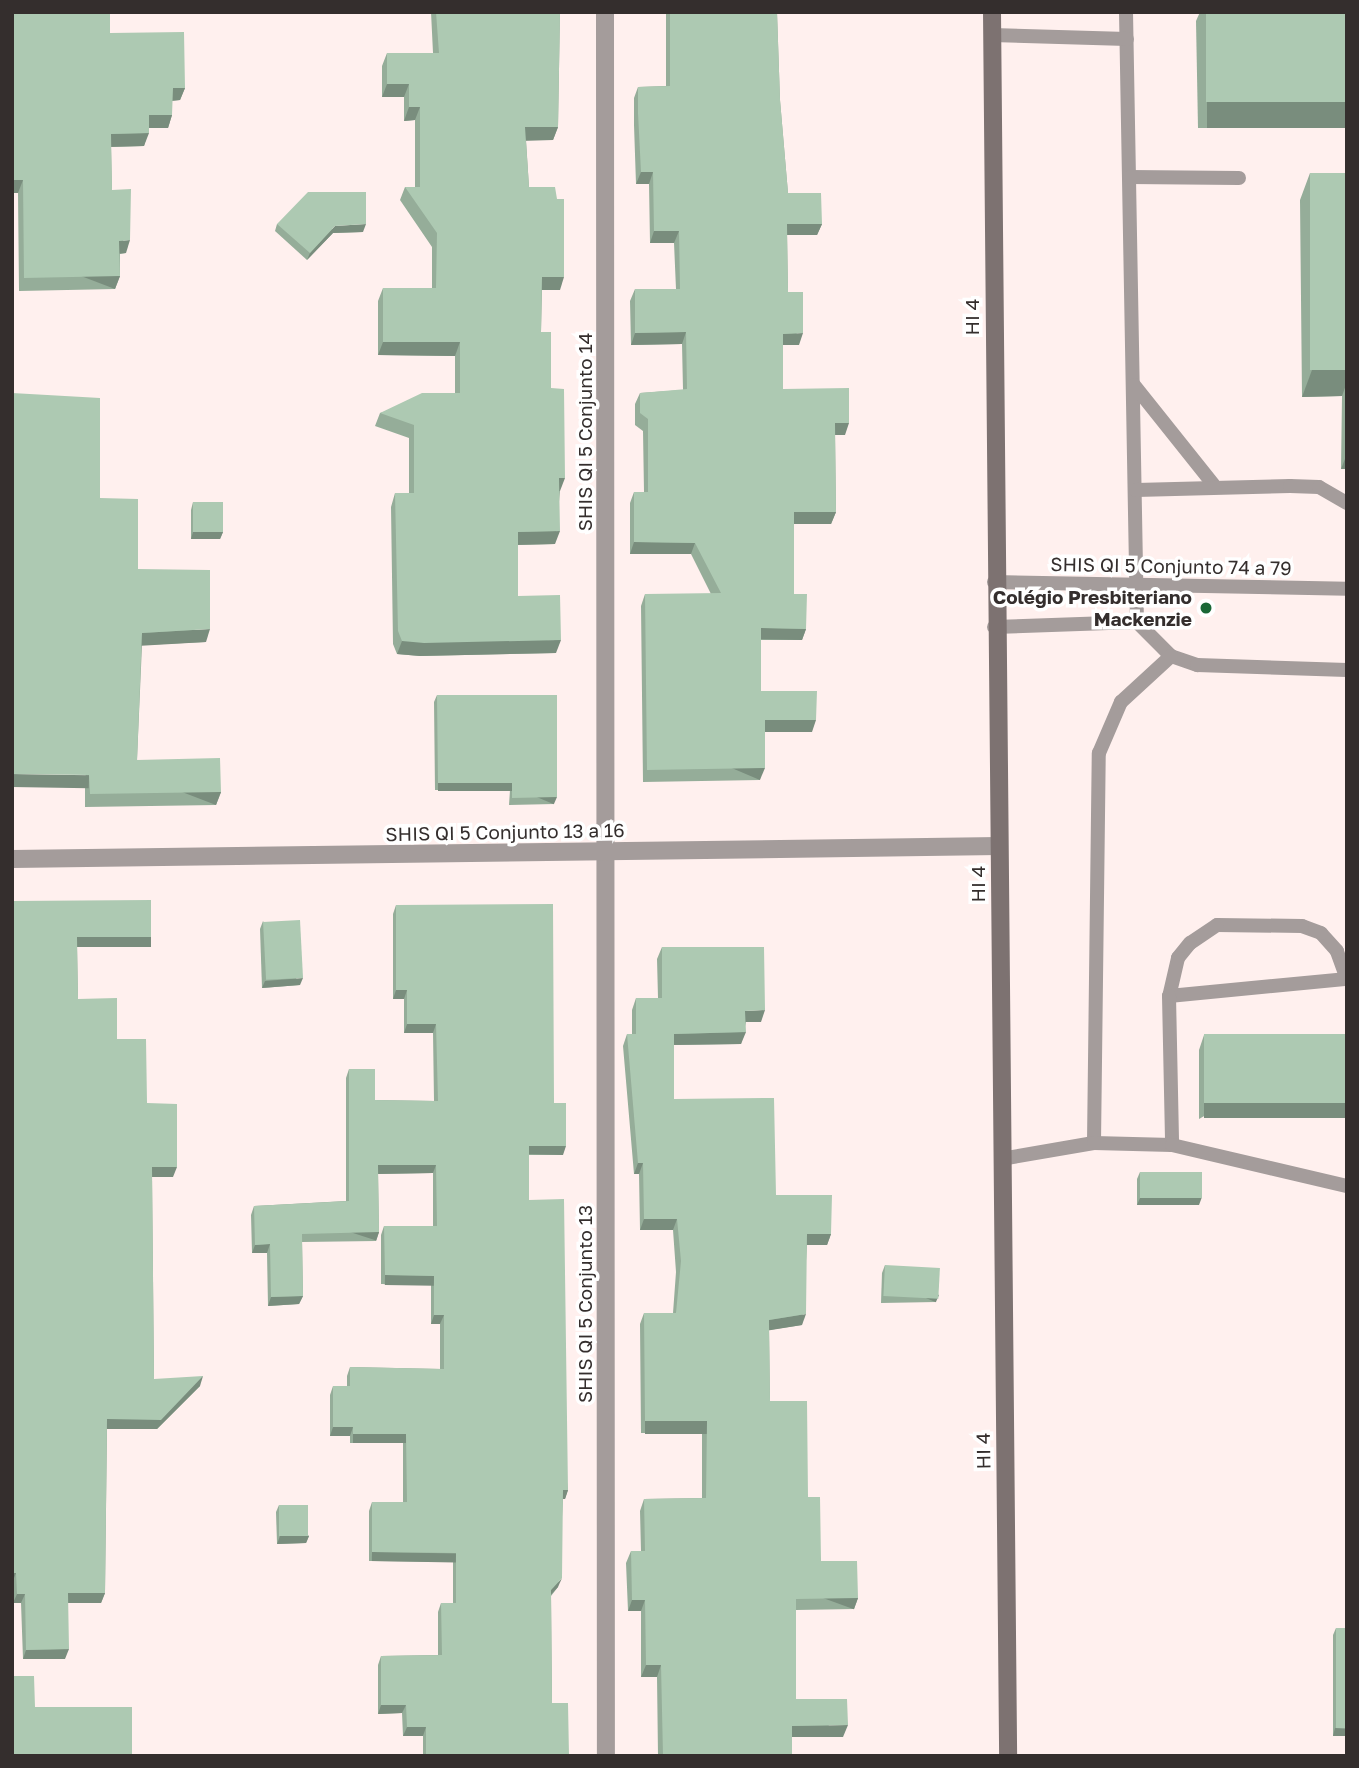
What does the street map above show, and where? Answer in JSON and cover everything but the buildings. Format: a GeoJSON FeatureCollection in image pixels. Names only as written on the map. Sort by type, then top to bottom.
{"type":"FeatureCollection","features":[{"type":"Feature","properties":{"kind":"street","name":"SHIS QI 5 Conjunto 14"},"geometry":{"type":"LineString","coordinates":[[605,12],[606,852]]}},
{"type":"Feature","properties":{"kind":"street","name":"HI 4"},"geometry":{"type":"LineString","coordinates":[[992,12],[994,627],[999,846],[1008,1756]]}},
{"type":"Feature","properties":{"kind":"street","name":"SHIS QI 5 Conjunto 13 a 16"},"geometry":{"type":"LineString","coordinates":[[12,859],[999,846]]}},
{"type":"Feature","properties":{"kind":"street","name":"SHIS QI 5 Conjunto 13"},"geometry":{"type":"LineString","coordinates":[[606,852],[606,1756]]}},
{"type":"Feature","properties":{"kind":"lane"},"geometry":{"type":"LineString","coordinates":[[1126,12],[1137,622],[1171,656],[1197,665],[1347,670]]}},
{"type":"Feature","properties":{"kind":"lane"},"geometry":{"type":"LineString","coordinates":[[992,34],[1126,38]]}},
{"type":"Feature","properties":{"kind":"lane"},"geometry":{"type":"LineString","coordinates":[[1130,177],[1239,178]]}},
{"type":"Feature","properties":{"kind":"lane"},"geometry":{"type":"LineString","coordinates":[[1134,386],[1213,484]]}},
{"type":"Feature","properties":{"kind":"lane"},"geometry":{"type":"LineString","coordinates":[[1136,490],[1213,484],[1319,487],[1347,503]]}},
{"type":"Feature","properties":{"kind":"lane","name":"SHIS QI 5 Conjunto 74 a 79"},"geometry":{"type":"LineString","coordinates":[[994,582],[1347,589]]}},
{"type":"Feature","properties":{"kind":"lane"},"geometry":{"type":"LineString","coordinates":[[994,627],[1137,622]]}},
{"type":"Feature","properties":{"kind":"lane"},"geometry":{"type":"LineString","coordinates":[[1094,1143],[1099,753],[1121,702],[1171,656]]}},
{"type":"Feature","properties":{"kind":"lane"},"geometry":{"type":"LineString","coordinates":[[1169,996],[1347,979],[1337,951],[1321,933],[1246,921],[1217,925],[1190,943],[1178,958],[1169,996],[1172,1145]]}},
{"type":"Feature","properties":{"kind":"lane"},"geometry":{"type":"LineString","coordinates":[[1001,1159],[1094,1143],[1172,1145],[1347,1186]]}},
{"type":"Feature","properties":{"kind":"place","name":"Colégio Presbiteriano Mackenzie"},"geometry":{"type":"Point","coordinates":[1206,608]}}]}
